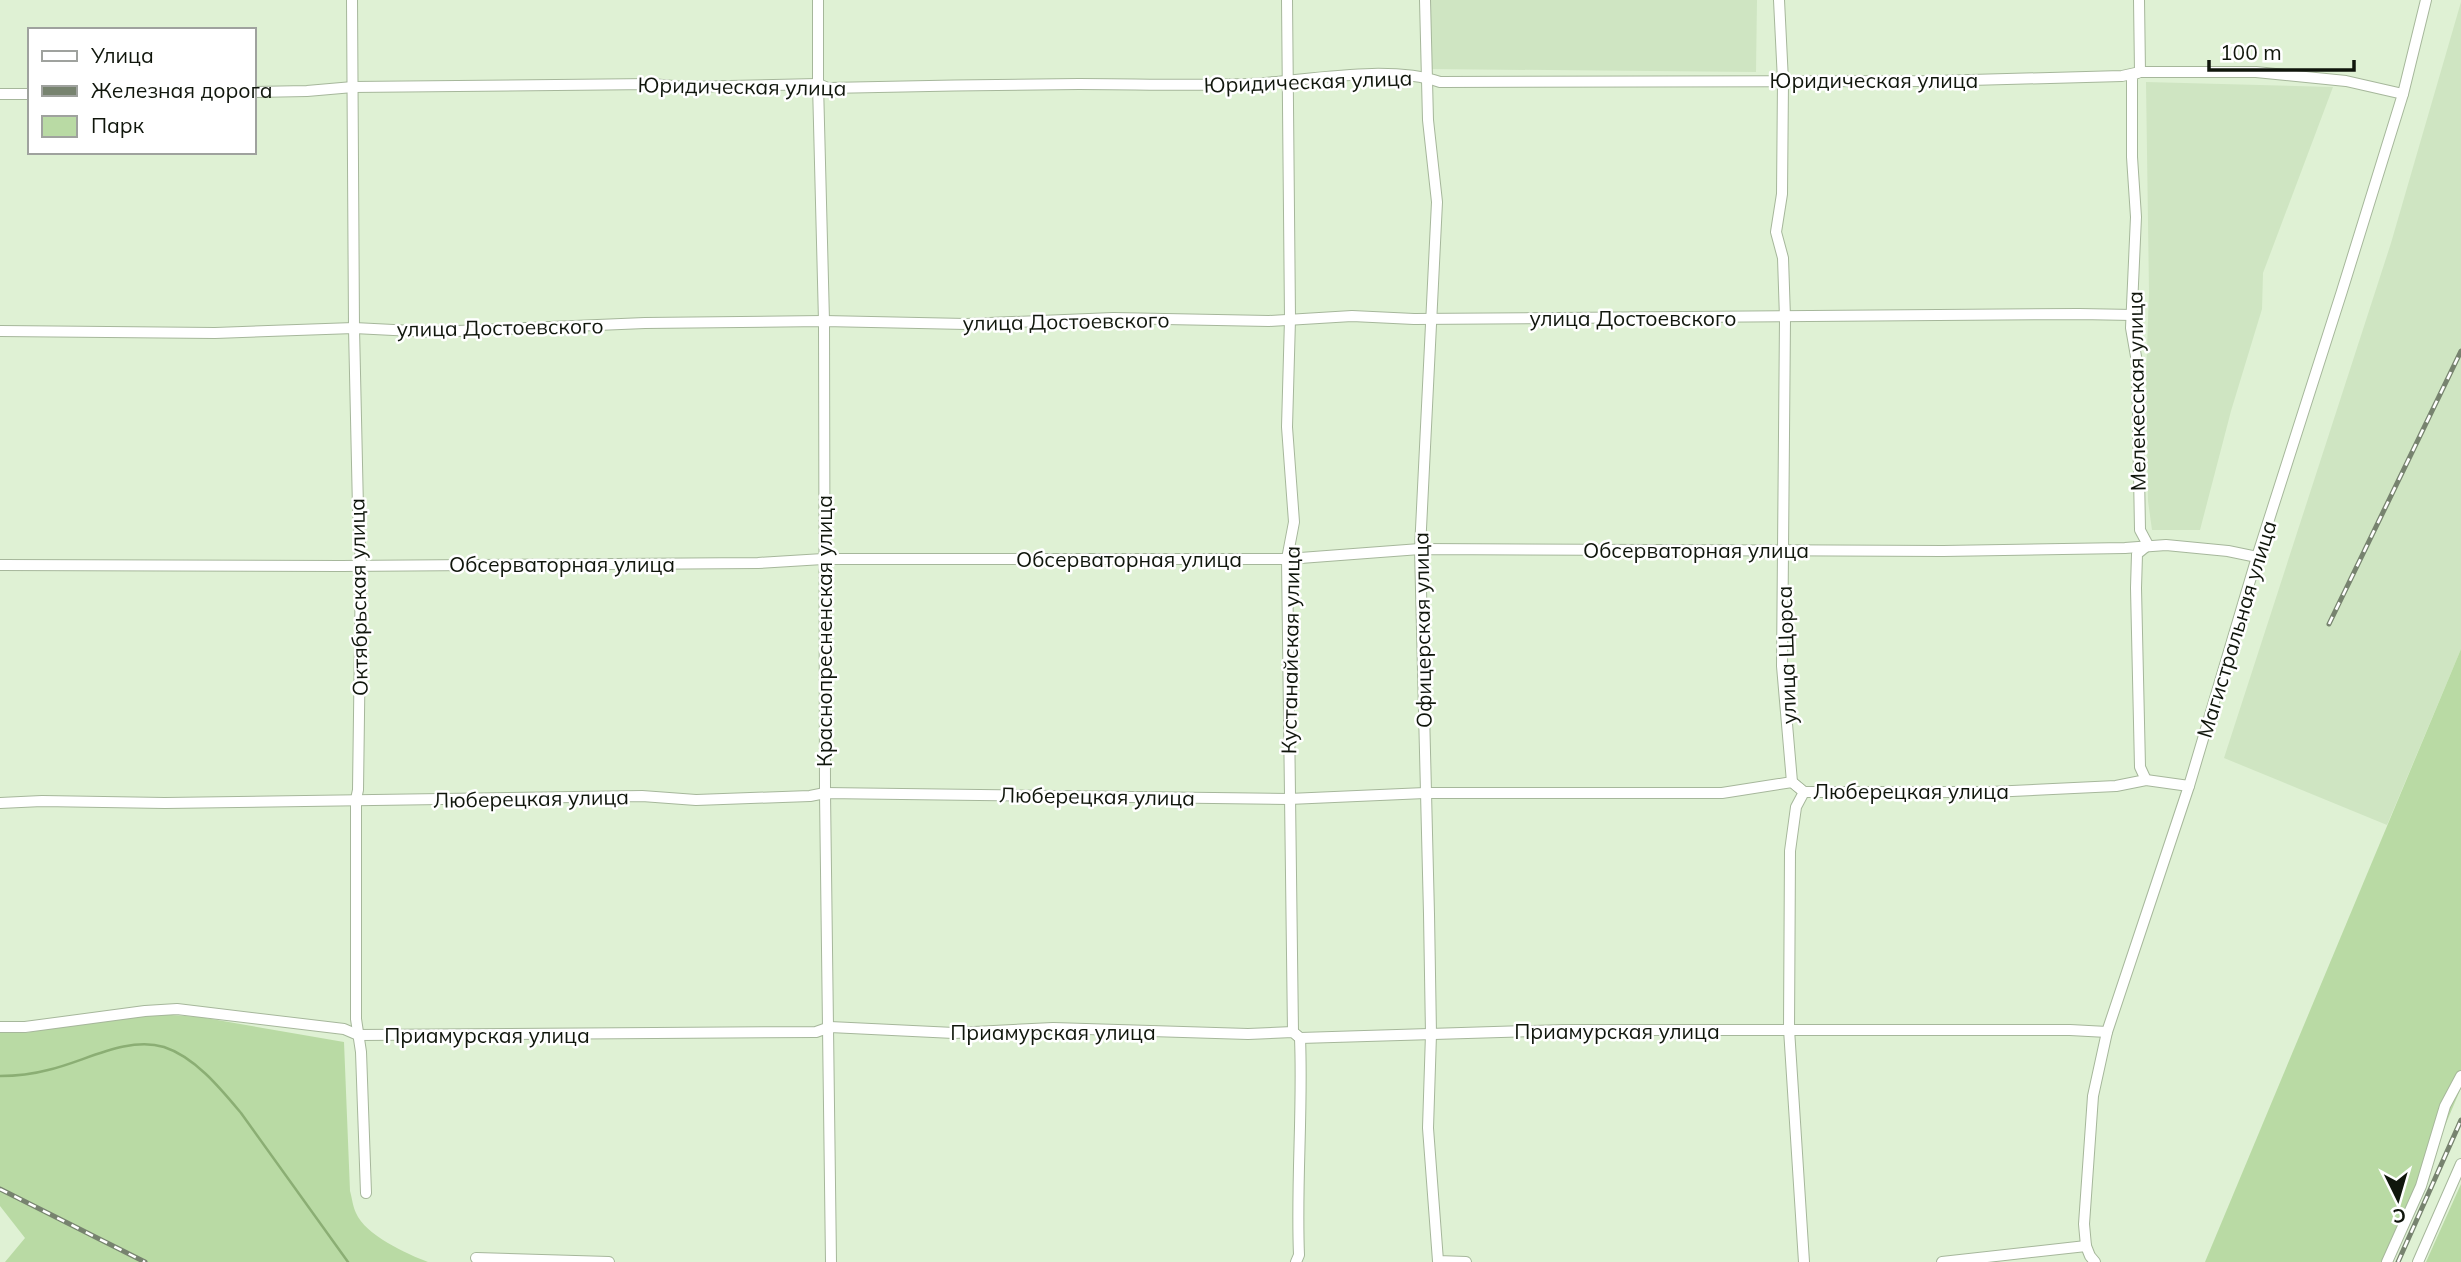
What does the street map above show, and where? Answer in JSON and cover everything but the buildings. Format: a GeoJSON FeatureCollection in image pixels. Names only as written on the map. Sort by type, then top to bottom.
{"type":"FeatureCollection","features":[{"type":"Feature","properties":{"kind":"street","name":"Октябрьская улица"},"geometry":{"type":"LineString","coordinates":[[352,0],[354,328],[361,565],[356,799],[356,1019],[361,1052],[366,1193]]}},
{"type":"Feature","properties":{"kind":"street","name":"Краснопресненская улица"},"geometry":{"type":"LineString","coordinates":[[818,0],[824,321],[823,559],[831,1262]]}},
{"type":"Feature","properties":{"kind":"street","name":"Кустанайская улица"},"geometry":{"type":"LineString","coordinates":[[1287,0],[1290,319],[1287,427],[1294,522],[1287,559],[1289,799],[1297,1035],[1302,1079],[1297,1209],[1298,1259]]}},
{"type":"Feature","properties":{"kind":"street","name":"Офицерская улица"},"geometry":{"type":"LineString","coordinates":[[1425,0],[1426,77],[1437,202],[1429,318],[1420,549],[1431,1034],[1428,1128],[1438,1261]]}},
{"type":"Feature","properties":{"kind":"street","name":"улица Щорса"},"geometry":{"type":"LineString","coordinates":[[1779,0],[1783,81],[1782,194],[1776,232],[1783,258],[1785,318],[1782,666],[1792,782]]}},
{"type":"Feature","properties":{"kind":"street","name":"Мелекесская улица"},"geometry":{"type":"LineString","coordinates":[[2139,0],[2132,157],[2136,217],[2132,328],[2137,362],[2140,530],[2148,545]]}},
{"type":"Feature","properties":{"kind":"street","name":"Магистральная улица"},"geometry":{"type":"LineString","coordinates":[[2095,1262],[2086,1246],[2084,1224],[2094,1096],[2107,1032],[2189,786],[2257,557],[2403,94],[2426,0]]}},
{"type":"Feature","properties":{"kind":"street","name":"Юридическая улица"},"geometry":{"type":"LineString","coordinates":[[256,92],[353,87],[1146,86],[1405,75],[1426,77],[1440,82],[1783,81],[2256,72],[2346,81],[2403,94]]}},
{"type":"Feature","properties":{"kind":"street"},"geometry":{"type":"LineString","coordinates":[[0,94],[28,94]]}},
{"type":"Feature","properties":{"kind":"street","name":"улица Достоевского"},"geometry":{"type":"LineString","coordinates":[[0,331],[215,334],[354,328],[433,332],[645,323],[824,321],[966,324],[1112,318],[1269,321],[1352,316],[1785,318],[2133,315]]}},
{"type":"Feature","properties":{"kind":"street"},"geometry":{"type":"LineString","coordinates":[[2146,780],[2140,767],[2136,588],[2137,554],[2148,545]]}},
{"type":"Feature","properties":{"kind":"street","name":"Обсерваторная улица"},"geometry":{"type":"LineString","coordinates":[[0,565],[758,563],[823,559],[1287,559],[1420,549],[1957,551],[2125,548],[2148,545],[2228,551],[2257,557]]}},
{"type":"Feature","properties":{"kind":"street","name":"Люберецкая улица"},"geometry":{"type":"LineString","coordinates":[[1804,792],[1990,792],[2116,786],[2146,780],[2189,786]]}},
{"type":"Feature","properties":{"kind":"street"},"geometry":{"type":"LineString","coordinates":[[1792,782],[1804,792],[1796,807],[1790,851],[1789,1028],[1804,1262]]}},
{"type":"Feature","properties":{"kind":"street","name":"Люберецкая улица"},"geometry":{"type":"LineString","coordinates":[[0,803],[588,799],[642,796],[696,800],[810,796],[825,793],[1289,799],[1425,793],[1722,793],[1792,782]]}},
{"type":"Feature","properties":{"kind":"street","name":"Приамурская улица"},"geometry":{"type":"LineString","coordinates":[[0,1027],[25,1027],[177,1009],[344,1029],[358,1035],[816,1032],[830,1027],[954,1033],[1053,1028],[1297,1035],[1789,1028],[2107,1032]]}},
{"type":"Feature","properties":{"kind":"street"},"geometry":{"type":"LineString","coordinates":[[2388,1262],[2421,1186],[2445,1105],[2461,1076]]}},
{"type":"Feature","properties":{"kind":"street"},"geometry":{"type":"LineString","coordinates":[[2418,1262],[2461,1164]]}},
{"type":"Feature","properties":{"kind":"street"},"geometry":{"type":"LineString","coordinates":[[1942,1262],[2086,1246]]}},
{"type":"Feature","properties":{"kind":"street"},"geometry":{"type":"LineString","coordinates":[[476,1258],[609,1262]]}},
{"type":"Feature","properties":{"kind":"street"},"geometry":{"type":"LineString","coordinates":[[1438,1261],[1466,1262]]}},
{"type":"Feature","properties":{"kind":"shaded area"},"geometry":{"type":"Polygon","coordinates":[[[1428,0],[1757,0],[1756,72],[1430,69],[1428,0]]]}},
{"type":"Feature","properties":{"kind":"shaded area"},"geometry":{"type":"Polygon","coordinates":[[[2461,2],[2461,649],[2387,825],[2224,758],[2391,243],[2461,2]]]}},
{"type":"Feature","properties":{"kind":"shaded area"},"geometry":{"type":"Polygon","coordinates":[[[2146,82],[2333,87],[2263,273],[2262,309],[2231,411],[2200,530],[2152,530],[2148,501],[2146,82]]]}},
{"type":"Feature","properties":{"kind":"green space"},"geometry":{"type":"Polygon","coordinates":[[[2461,649],[2461,1088],[2387,1262],[2205,1262],[2461,649]]]}},
{"type":"Feature","properties":{"kind":"green space"},"geometry":{"type":"Polygon","coordinates":[[[142,1013],[200,1017],[344,1042],[350,1191],[355,1211],[368,1229],[377,1236],[428,1262],[5,1262],[25,1238],[0,1206],[0,1032],[25,1033],[142,1013]]]}},
{"type":"Feature","properties":{"kind":"green space"},"geometry":{"type":"Polygon","coordinates":[[[2461,1184],[2461,1262],[2426,1262],[2461,1184]]]}},
{"type":"Feature","properties":{"kind":"waterway"},"geometry":{"type":"LineString","coordinates":[[0,1076],[42,1071],[120,1047],[150,1045],[175,1052],[207,1075],[241,1113],[348,1262]]}},
{"type":"Feature","properties":{"kind":"railway"},"geometry":{"type":"LineString","coordinates":[[2329,624],[2461,351]]}},
{"type":"Feature","properties":{"kind":"railway"},"geometry":{"type":"LineString","coordinates":[[2398,1262],[2461,1120]]}},
{"type":"Feature","properties":{"kind":"railway"},"geometry":{"type":"LineString","coordinates":[[0,1189],[145,1262]]}}]}
